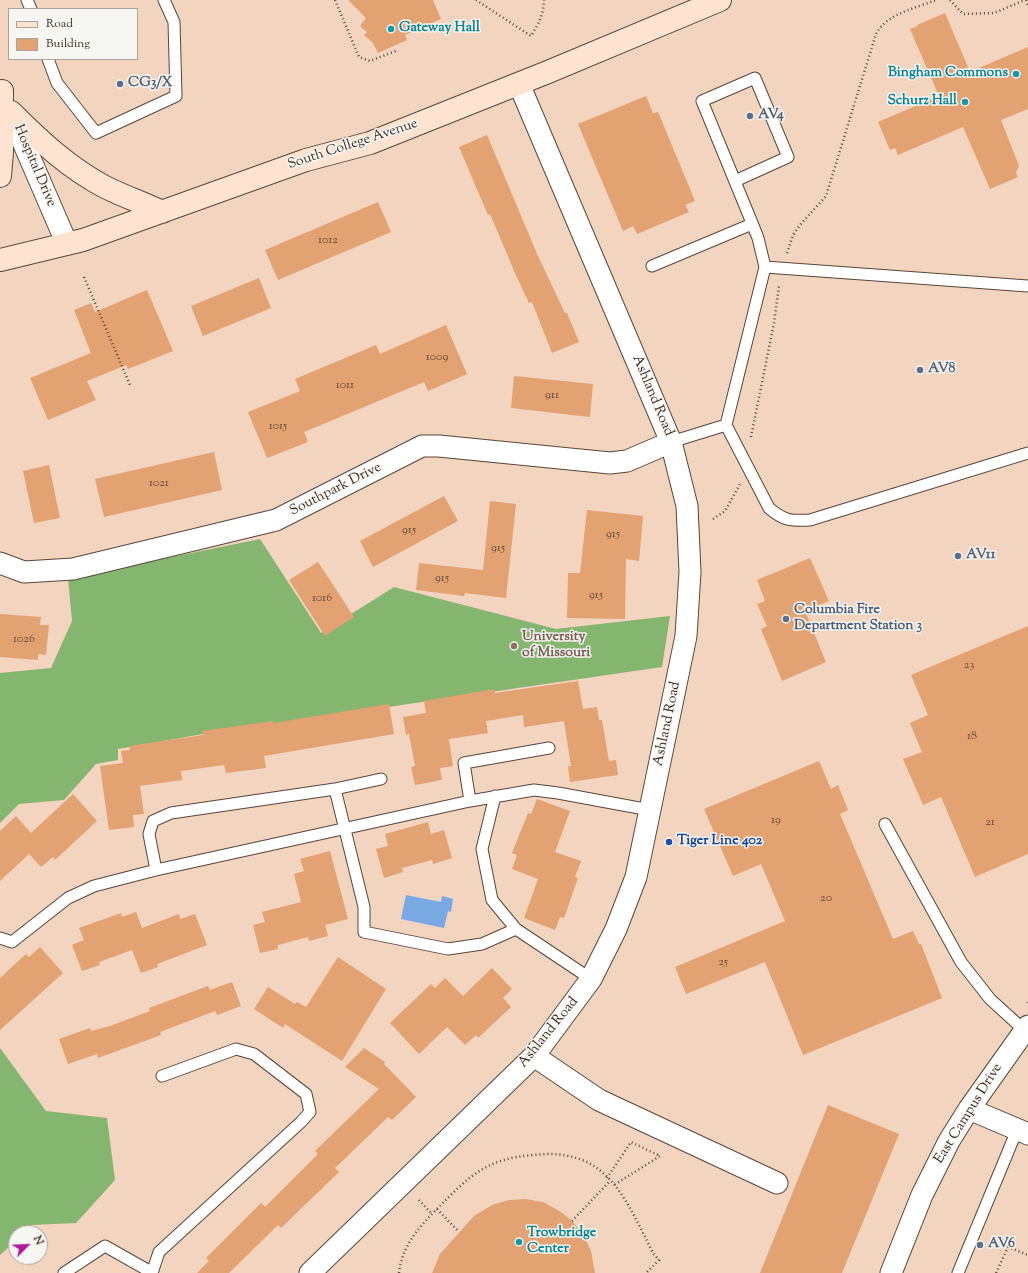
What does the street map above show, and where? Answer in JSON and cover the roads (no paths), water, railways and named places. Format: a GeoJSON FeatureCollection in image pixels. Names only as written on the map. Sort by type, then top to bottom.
{"type":"FeatureCollection","features":[{"type":"Feature","properties":{"kind":"main road","name":"South College Avenue"},"geometry":{"type":"LineString","coordinates":[[0,260],[68,244],[306,160],[370,143],[519,84],[720,0]]}},
{"type":"Feature","properties":{"kind":"main road"},"geometry":{"type":"LineString","coordinates":[[0,176],[2,152],[1,89]]}},
{"type":"Feature","properties":{"kind":"main road"},"geometry":{"type":"LineString","coordinates":[[11,112],[49,149],[72,166],[105,187],[162,212]]}},
{"type":"Feature","properties":{"kind":"street","name":"Ashland Road"},"geometry":{"type":"LineString","coordinates":[[310,1273],[534,1056],[592,979],[616,929],[636,877],[686,636],[690,572],[687,506],[671,442],[519,84]]}},
{"type":"Feature","properties":{"kind":"street","name":"Hospital Drive"},"geometry":{"type":"LineString","coordinates":[[1,89],[68,244]]}},
{"type":"Feature","properties":{"kind":"street","name":"Southpark Drive"},"geometry":{"type":"LineString","coordinates":[[0,563],[24,572],[73,569],[276,520],[422,446],[439,446],[610,463],[627,461],[671,442]]}},
{"type":"Feature","properties":{"kind":"street","name":"East Campus Drive"},"geometry":{"type":"LineString","coordinates":[[891,1273],[922,1195],[949,1141],[969,1109],[1026,1028]]}},
{"type":"Feature","properties":{"kind":"street"},"geometry":{"type":"LineString","coordinates":[[534,1056],[599,1100],[777,1183]]}},
{"type":"Feature","properties":{"kind":"street"},"geometry":{"type":"LineString","coordinates":[[969,1109],[1023,1132]]}},
{"type":"Feature","properties":{"kind":"lane"},"geometry":{"type":"LineString","coordinates":[[48,60],[56,83],[96,133],[176,96],[174,22],[164,0]]}},
{"type":"Feature","properties":{"kind":"lane"},"geometry":{"type":"LineString","coordinates":[[735,181],[788,157],[755,78],[702,100],[758,238],[765,267],[726,426],[769,508],[780,517],[793,521],[810,520],[1028,453]]}},
{"type":"Feature","properties":{"kind":"lane"},"geometry":{"type":"LineString","coordinates":[[652,266],[752,224]]}},
{"type":"Feature","properties":{"kind":"lane"},"geometry":{"type":"LineString","coordinates":[[765,267],[1028,286]]}},
{"type":"Feature","properties":{"kind":"lane"},"geometry":{"type":"LineString","coordinates":[[671,442],[726,426]]}},
{"type":"Feature","properties":{"kind":"lane"},"geometry":{"type":"LineString","coordinates":[[470,801],[464,763],[549,748]]}},
{"type":"Feature","properties":{"kind":"lane"},"geometry":{"type":"LineString","coordinates":[[156,870],[149,834],[153,821],[171,813],[335,789],[382,779]]}},
{"type":"Feature","properties":{"kind":"lane"},"geometry":{"type":"LineString","coordinates":[[335,789],[364,907],[364,932],[448,949],[482,944],[516,929]]}},
{"type":"Feature","properties":{"kind":"lane"},"geometry":{"type":"LineString","coordinates":[[0,938],[12,942],[68,898],[94,886],[156,870],[470,801],[534,790],[650,810]]}},
{"type":"Feature","properties":{"kind":"lane"},"geometry":{"type":"LineString","coordinates":[[496,796],[482,849],[492,900],[516,929],[592,979]]}},
{"type":"Feature","properties":{"kind":"lane"},"geometry":{"type":"LineString","coordinates":[[885,824],[961,962],[990,999],[1026,1028]]}},
{"type":"Feature","properties":{"kind":"lane"},"geometry":{"type":"LineString","coordinates":[[64,1273],[105,1246],[152,1272],[159,1252],[302,1122],[310,1112],[306,1094],[254,1054],[236,1049],[162,1076]]}},
{"type":"Feature","properties":{"kind":"lane"},"geometry":{"type":"LineString","coordinates":[[958,1273],[1023,1132]]}},
{"type":"Feature","properties":{"kind":"water"},"geometry":{"type":"Polygon","coordinates":[[[406,895],[441,902],[442,896],[453,899],[451,912],[448,911],[444,928],[401,919],[406,895]]]}},
{"type":"Feature","properties":{"kind":"place","name":"Gateway Hall"},"geometry":{"type":"Point","coordinates":[391,29]}},
{"type":"Feature","properties":{"kind":"place","name":"Bingham Commons"},"geometry":{"type":"Point","coordinates":[1016,74]}},
{"type":"Feature","properties":{"kind":"place","name":"CG3/X"},"geometry":{"type":"Point","coordinates":[120,84]}},
{"type":"Feature","properties":{"kind":"place","name":"Schurz Hall"},"geometry":{"type":"Point","coordinates":[965,102]}},
{"type":"Feature","properties":{"kind":"place","name":"AV4"},"geometry":{"type":"Point","coordinates":[750,116]}},
{"type":"Feature","properties":{"kind":"place","name":"AV8"},"geometry":{"type":"Point","coordinates":[920,370]}},
{"type":"Feature","properties":{"kind":"place","name":"AV11"},"geometry":{"type":"Point","coordinates":[958,556]}},
{"type":"Feature","properties":{"kind":"place","name":"Columbia Fire Department Station 3"},"geometry":{"type":"Point","coordinates":[786,619]}},
{"type":"Feature","properties":{"kind":"place","name":"University of Missouri"},"geometry":{"type":"Point","coordinates":[514,646]}},
{"type":"Feature","properties":{"kind":"place","name":"Tiger Line 402"},"geometry":{"type":"Point","coordinates":[669,842]}},
{"type":"Feature","properties":{"kind":"place","name":"Trowbridge Center"},"geometry":{"type":"Point","coordinates":[519,1242]}},
{"type":"Feature","properties":{"kind":"place","name":"AV6"},"geometry":{"type":"Point","coordinates":[980,1245]}}]}
